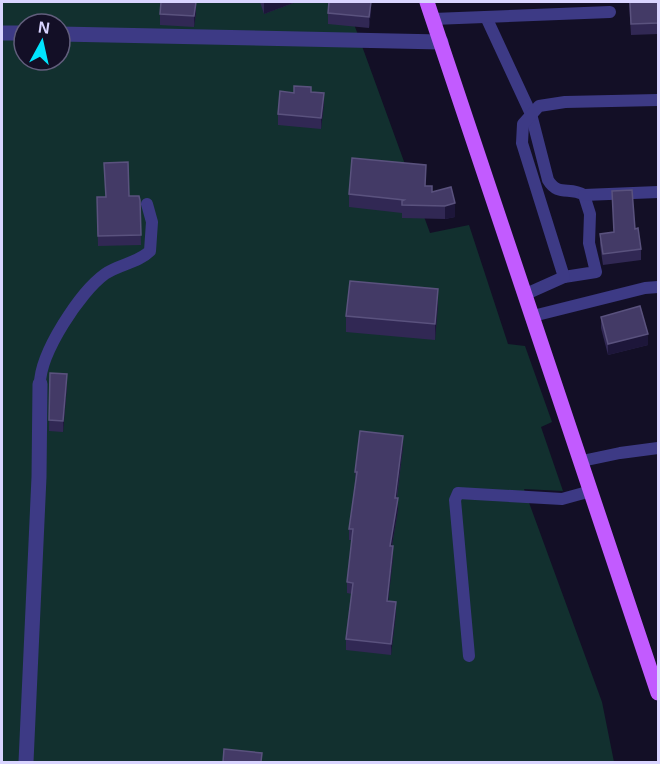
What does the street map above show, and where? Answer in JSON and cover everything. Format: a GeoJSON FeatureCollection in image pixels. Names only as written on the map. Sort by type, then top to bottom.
{"type":"FeatureCollection","features":[{"type":"Feature","properties":{"kind":"main road"},"geometry":{"type":"LineString","coordinates":[[427,2],[658,693]]}},
{"type":"Feature","properties":{"kind":"street"},"geometry":{"type":"LineString","coordinates":[[72,34],[441,42]]}},
{"type":"Feature","properties":{"kind":"street"},"geometry":{"type":"LineString","coordinates":[[26,762],[39,477],[40,384]]}},
{"type":"Feature","properties":{"kind":"lane"},"geometry":{"type":"LineString","coordinates":[[433,19],[610,12]]}},
{"type":"Feature","properties":{"kind":"lane"},"geometry":{"type":"LineString","coordinates":[[486,17],[531,114],[549,180],[553,187],[560,190],[577,190],[584,195],[590,214],[589,243],[596,272],[564,278],[526,294]]}},
{"type":"Feature","properties":{"kind":"lane"},"geometry":{"type":"LineString","coordinates":[[564,278],[522,143],[523,124],[539,106],[565,102],[658,100]]}},
{"type":"Feature","properties":{"kind":"lane"},"geometry":{"type":"LineString","coordinates":[[584,195],[658,192]]}},
{"type":"Feature","properties":{"kind":"lane"},"geometry":{"type":"LineString","coordinates":[[40,384],[43,364],[49,347],[86,291],[105,273],[144,257],[150,251],[153,238],[152,222],[147,204]]}},
{"type":"Feature","properties":{"kind":"lane"},"geometry":{"type":"LineString","coordinates":[[533,316],[645,288],[658,287]]}},
{"type":"Feature","properties":{"kind":"lane"},"geometry":{"type":"LineString","coordinates":[[582,462],[620,453],[658,448]]}},
{"type":"Feature","properties":{"kind":"lane"},"geometry":{"type":"LineString","coordinates":[[469,656],[455,500],[458,494],[562,499],[591,491]]}},
{"type":"Feature","properties":{"kind":"green space"},"geometry":{"type":"Polygon","coordinates":[[[2,2],[346,2],[430,233],[469,225],[508,344],[525,346],[552,422],[541,427],[563,491],[524,489],[602,702],[614,762],[2,762],[2,2]]]}},
{"type":"Feature","properties":{"kind":"building"},"geometry":{"type":"Polygon","coordinates":[[[161,2],[196,2],[194,16],[160,14],[161,2]]]}},
{"type":"Feature","properties":{"kind":"building"},"geometry":{"type":"Polygon","coordinates":[[[329,2],[371,2],[369,17],[328,13],[329,2]]]}},
{"type":"Feature","properties":{"kind":"building"},"geometry":{"type":"Polygon","coordinates":[[[630,2],[658,2],[658,23],[631,24],[630,2]]]}},
{"type":"Feature","properties":{"kind":"building"},"geometry":{"type":"Polygon","coordinates":[[[294,86],[311,87],[311,92],[324,93],[321,118],[278,114],[280,91],[294,93],[294,86]]]}},
{"type":"Feature","properties":{"kind":"building"},"geometry":{"type":"Polygon","coordinates":[[[352,158],[426,165],[425,186],[432,186],[432,192],[451,187],[455,203],[445,206],[402,205],[404,200],[349,194],[352,158]]]}},
{"type":"Feature","properties":{"kind":"building"},"geometry":{"type":"Polygon","coordinates":[[[128,162],[129,196],[139,196],[140,200],[141,235],[98,236],[97,197],[106,197],[104,163],[128,162]]]}},
{"type":"Feature","properties":{"kind":"building"},"geometry":{"type":"Polygon","coordinates":[[[632,190],[635,229],[638,228],[641,249],[603,254],[600,234],[614,232],[612,191],[632,190]]]}},
{"type":"Feature","properties":{"kind":"building"},"geometry":{"type":"Polygon","coordinates":[[[350,281],[438,289],[435,324],[346,316],[350,281]]]}},
{"type":"Feature","properties":{"kind":"building"},"geometry":{"type":"Polygon","coordinates":[[[640,306],[648,334],[608,344],[601,317],[640,306]]]}},
{"type":"Feature","properties":{"kind":"building"},"geometry":{"type":"Polygon","coordinates":[[[50,373],[67,374],[63,421],[49,420],[50,373]]]}},
{"type":"Feature","properties":{"kind":"building"},"geometry":{"type":"Polygon","coordinates":[[[360,431],[403,436],[395,498],[398,498],[390,546],[393,546],[387,601],[396,602],[391,644],[346,639],[353,583],[347,582],[353,529],[349,529],[360,431]]]}},
{"type":"Feature","properties":{"kind":"building"},"geometry":{"type":"Polygon","coordinates":[[[224,749],[262,753],[261,762],[223,762],[224,749]]]}}]}
